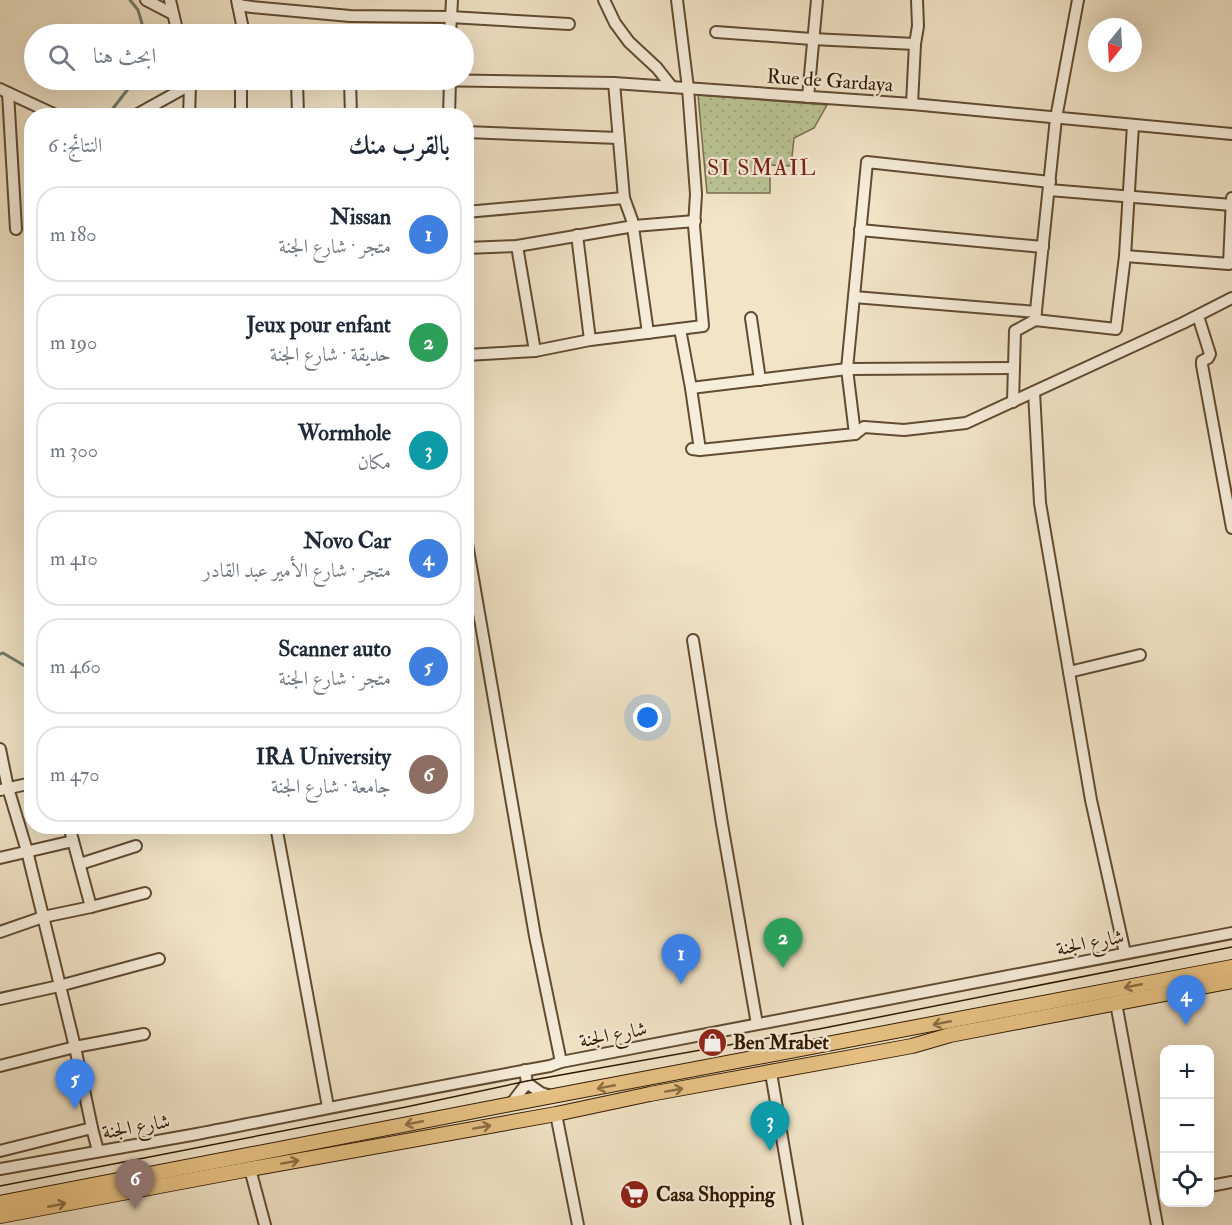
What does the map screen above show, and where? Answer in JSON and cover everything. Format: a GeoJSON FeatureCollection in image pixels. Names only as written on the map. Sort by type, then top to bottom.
{"type":"FeatureCollection","features":[{"type":"Feature","properties":{"kind":"main road"},"geometry":{"type":"LineString","coordinates":[[0,1203],[1232,968]]}},
{"type":"Feature","properties":{"kind":"main road"},"geometry":{"type":"LineString","coordinates":[[0,1216],[771,1073],[912,1046],[950,1035],[1232,981]]}},
{"type":"Feature","properties":{"kind":"street"},"geometry":{"type":"LineString","coordinates":[[146,0],[173,14]]}},
{"type":"Feature","properties":{"kind":"street"},"geometry":{"type":"LineString","coordinates":[[170,0],[176,24]]}},
{"type":"Feature","properties":{"kind":"street"},"geometry":{"type":"LineString","coordinates":[[450,24],[452,0]]}},
{"type":"Feature","properties":{"kind":"street"},"geometry":{"type":"LineString","coordinates":[[604,0],[615,23],[629,42],[657,68],[672,87]]}},
{"type":"Feature","properties":{"kind":"street"},"geometry":{"type":"LineString","coordinates":[[474,355],[535,351],[590,340],[703,326],[694,226],[696,194],[688,88],[677,0]]}},
{"type":"Feature","properties":{"kind":"street"},"geometry":{"type":"LineString","coordinates":[[808,97],[817,0]]}},
{"type":"Feature","properties":{"kind":"street"},"geometry":{"type":"LineString","coordinates":[[912,104],[918,26],[917,0]]}},
{"type":"Feature","properties":{"kind":"street"},"geometry":{"type":"LineString","coordinates":[[1012,402],[1015,331],[1036,316],[1056,118],[1078,0]]}},
{"type":"Feature","properties":{"kind":"street"},"geometry":{"type":"LineString","coordinates":[[242,24],[238,2],[350,16],[450,17],[569,24]]}},
{"type":"Feature","properties":{"kind":"street"},"geometry":{"type":"LineString","coordinates":[[716,32],[915,44]]}},
{"type":"Feature","properties":{"kind":"street","name":"Rue de Gardaya"},"geometry":{"type":"LineString","coordinates":[[474,80],[614,83],[688,88],[912,104],[1232,134]]}},
{"type":"Feature","properties":{"kind":"street"},"geometry":{"type":"LineString","coordinates":[[614,83],[624,198],[633,220],[648,333]]}},
{"type":"Feature","properties":{"kind":"street"},"geometry":{"type":"LineString","coordinates":[[147,108],[177,90]]}},
{"type":"Feature","properties":{"kind":"street"},"geometry":{"type":"LineString","coordinates":[[189,108],[190,90]]}},
{"type":"Feature","properties":{"kind":"street"},"geometry":{"type":"LineString","coordinates":[[241,90],[241,108]]}},
{"type":"Feature","properties":{"kind":"street"},"geometry":{"type":"LineString","coordinates":[[297,90],[298,108]]}},
{"type":"Feature","properties":{"kind":"street"},"geometry":{"type":"LineString","coordinates":[[350,90],[351,108]]}},
{"type":"Feature","properties":{"kind":"street"},"geometry":{"type":"LineString","coordinates":[[449,108],[450,90]]}},
{"type":"Feature","properties":{"kind":"street"},"geometry":{"type":"LineString","coordinates":[[16,230],[4,91],[41,108]]}},
{"type":"Feature","properties":{"kind":"street"},"geometry":{"type":"LineString","coordinates":[[854,297],[1036,316],[1116,329],[1125,256],[1133,125]]}},
{"type":"Feature","properties":{"kind":"street"},"geometry":{"type":"LineString","coordinates":[[474,132],[618,138]]}},
{"type":"Feature","properties":{"kind":"street"},"geometry":{"type":"LineString","coordinates":[[855,434],[848,369],[867,162],[1129,196],[1232,205]]}},
{"type":"Feature","properties":{"kind":"street"},"geometry":{"type":"LineString","coordinates":[[474,211],[624,198]]}},
{"type":"Feature","properties":{"kind":"street"},"geometry":{"type":"LineString","coordinates":[[1125,256],[1229,264],[1232,198]]}},
{"type":"Feature","properties":{"kind":"street"},"geometry":{"type":"LineString","coordinates":[[474,248],[517,246],[633,226],[695,221]]}},
{"type":"Feature","properties":{"kind":"street"},"geometry":{"type":"LineString","coordinates":[[861,230],[1043,247]]}},
{"type":"Feature","properties":{"kind":"street"},"geometry":{"type":"LineString","coordinates":[[577,235],[590,340]]}},
{"type":"Feature","properties":{"kind":"street"},"geometry":{"type":"LineString","coordinates":[[517,246],[535,351]]}},
{"type":"Feature","properties":{"kind":"street"},"geometry":{"type":"LineString","coordinates":[[680,329],[691,388],[696,449],[855,434],[864,427],[904,430],[966,423],[1232,298]]}},
{"type":"Feature","properties":{"kind":"street"},"geometry":{"type":"LineString","coordinates":[[1198,315],[1210,354],[1202,361],[1202,365],[1232,528]]}},
{"type":"Feature","properties":{"kind":"street"},"geometry":{"type":"LineString","coordinates":[[751,318],[760,380]]}},
{"type":"Feature","properties":{"kind":"street"},"geometry":{"type":"LineString","coordinates":[[691,388],[848,369],[1014,368]]}},
{"type":"Feature","properties":{"kind":"street"},"geometry":{"type":"LineString","coordinates":[[1034,392],[1040,503],[1091,800],[1125,953]]}},
{"type":"Feature","properties":{"kind":"street"},"geometry":{"type":"LineString","coordinates":[[474,583],[536,936],[561,1062]]}},
{"type":"Feature","properties":{"kind":"street"},"geometry":{"type":"LineString","coordinates":[[693,640],[722,825],[757,1024]]}},
{"type":"Feature","properties":{"kind":"street"},"geometry":{"type":"LineString","coordinates":[[1069,672],[1140,656]]}},
{"type":"Feature","properties":{"kind":"street"},"geometry":{"type":"LineString","coordinates":[[0,748],[4,789],[27,851],[98,1151]]}},
{"type":"Feature","properties":{"kind":"street"},"geometry":{"type":"LineString","coordinates":[[4,789],[24,785]]}},
{"type":"Feature","properties":{"kind":"street"},"geometry":{"type":"LineString","coordinates":[[71,834],[92,907]]}},
{"type":"Feature","properties":{"kind":"street"},"geometry":{"type":"LineString","coordinates":[[277,834],[328,1107]]}},
{"type":"Feature","properties":{"kind":"street"},"geometry":{"type":"LineString","coordinates":[[0,858],[73,841]]}},
{"type":"Feature","properties":{"kind":"street"},"geometry":{"type":"LineString","coordinates":[[80,864],[136,846]]}},
{"type":"Feature","properties":{"kind":"street"},"geometry":{"type":"LineString","coordinates":[[0,932],[43,917],[145,893]]}},
{"type":"Feature","properties":{"kind":"street","name":"شارع الجنة"},"geometry":{"type":"LineString","coordinates":[[0,1170],[1232,933]]}},
{"type":"Feature","properties":{"kind":"street"},"geometry":{"type":"LineString","coordinates":[[0,999],[159,959]]}},
{"type":"Feature","properties":{"kind":"street"},"geometry":{"type":"LineString","coordinates":[[1116,1003],[1157,1225]]}},
{"type":"Feature","properties":{"kind":"street"},"geometry":{"type":"LineString","coordinates":[[0,1066],[75,1047],[144,1034]]}},
{"type":"Feature","properties":{"kind":"street"},"geometry":{"type":"LineString","coordinates":[[525,1070],[527,1083],[541,1093],[554,1096]]}},
{"type":"Feature","properties":{"kind":"street"},"geometry":{"type":"LineString","coordinates":[[771,1073],[798,1225]]}},
{"type":"Feature","properties":{"kind":"street"},"geometry":{"type":"LineString","coordinates":[[511,1104],[527,1083]]}},
{"type":"Feature","properties":{"kind":"street"},"geometry":{"type":"LineString","coordinates":[[556,1114],[578,1225]]}},
{"type":"Feature","properties":{"kind":"street"},"geometry":{"type":"LineString","coordinates":[[0,1150],[92,1128]]}},
{"type":"Feature","properties":{"kind":"street"},"geometry":{"type":"LineString","coordinates":[[250,1169],[265,1225]]}},
{"type":"Feature","properties":{"kind":"street"},"geometry":{"type":"LineString","coordinates":[[1214,1185],[1232,1182]]}},
{"type":"Feature","properties":{"kind":"street"},"geometry":{"type":"LineString","coordinates":[[1152,1196],[1160,1195]]}},
{"type":"Feature","properties":{"kind":"green space"},"geometry":{"type":"Polygon","coordinates":[[[698,95],[827,105],[814,128],[794,138],[791,166],[770,165],[770,193],[707,193],[698,95]]]}},
{"type":"Feature","properties":{"kind":"waterway"},"geometry":{"type":"LineString","coordinates":[[130,0],[138,10],[142,24]]}},
{"type":"Feature","properties":{"kind":"waterway"},"geometry":{"type":"LineString","coordinates":[[113,108],[127,90]]}},
{"type":"Feature","properties":{"kind":"waterway"},"geometry":{"type":"LineString","coordinates":[[0,654],[3,653],[24,665]]}},
{"type":"Feature","properties":{"kind":"tram line"},"geometry":{"type":"LineString","coordinates":[[0,1186],[406,1107],[527,1081],[819,1029],[1232,947]]}},
{"type":"Feature","properties":{"kind":"place","name":"Jeux pour enfant"},"geometry":{"type":"Point","coordinates":[783,968]}},
{"type":"Feature","properties":{"kind":"place","name":"Nissan"},"geometry":{"type":"Point","coordinates":[681,984]}},
{"type":"Feature","properties":{"kind":"place","name":"Novo Car"},"geometry":{"type":"Point","coordinates":[1186,1025]}},
{"type":"Feature","properties":{"kind":"place","name":"Ben Mrabet"},"geometry":{"type":"Point","coordinates":[712,1042]}},
{"type":"Feature","properties":{"kind":"place","name":"Scanner auto"},"geometry":{"type":"Point","coordinates":[75,1109]}},
{"type":"Feature","properties":{"kind":"place","name":"Wormhole"},"geometry":{"type":"Point","coordinates":[770,1151]}},
{"type":"Feature","properties":{"kind":"place","name":"Casa Shopping"},"geometry":{"type":"Point","coordinates":[635,1194]}},
{"type":"Feature","properties":{"kind":"place","name":"IRA University"},"geometry":{"type":"Point","coordinates":[135,1209]}},
{"type":"Feature","properties":{"kind":"district","name":"SI SMAIL"},"geometry":{"type":"Point","coordinates":[762,167]}}]}
